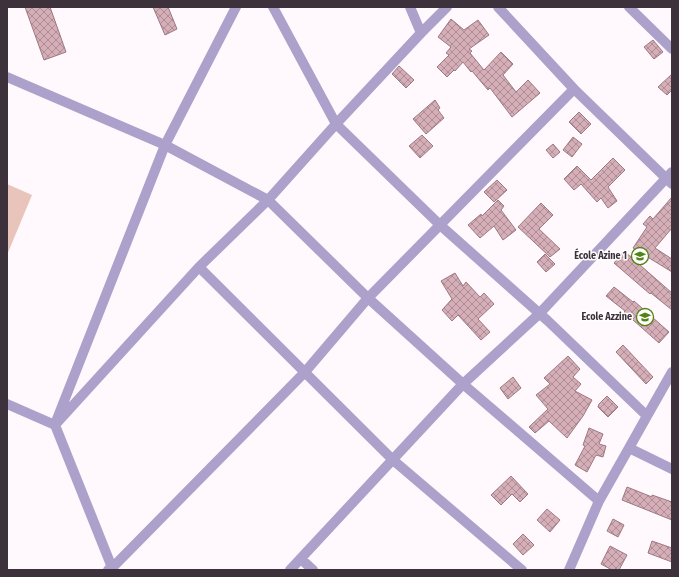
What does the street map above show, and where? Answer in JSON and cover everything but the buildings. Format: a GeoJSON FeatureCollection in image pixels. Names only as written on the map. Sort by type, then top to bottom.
{"type":"FeatureCollection","features":[{"type":"Feature","properties":{"kind":"street"},"geometry":{"type":"LineString","coordinates":[[236,7],[165,145],[55,425],[111,569],[305,372],[368,298],[574,89]]}},
{"type":"Feature","properties":{"kind":"street"},"geometry":{"type":"LineString","coordinates":[[272,7],[336,124],[440,225],[539,314],[646,416]]}},
{"type":"Feature","properties":{"kind":"street"},"geometry":{"type":"LineString","coordinates":[[410,7],[421,33]]}},
{"type":"Feature","properties":{"kind":"street"},"geometry":{"type":"LineString","coordinates":[[55,425],[199,267],[268,200],[336,124],[447,7]]}},
{"type":"Feature","properties":{"kind":"street"},"geometry":{"type":"LineString","coordinates":[[290,570],[463,384],[539,314],[670,178],[574,89],[498,7]]}},
{"type":"Feature","properties":{"kind":"street"},"geometry":{"type":"LineString","coordinates":[[629,7],[672,49]]}},
{"type":"Feature","properties":{"kind":"street"},"geometry":{"type":"LineString","coordinates":[[7,77],[165,145],[268,200],[368,298],[463,384],[599,501]]}},
{"type":"Feature","properties":{"kind":"street"},"geometry":{"type":"LineString","coordinates":[[199,267],[393,460],[522,570]]}},
{"type":"Feature","properties":{"kind":"street"},"geometry":{"type":"LineString","coordinates":[[569,570],[599,501],[672,372]]}},
{"type":"Feature","properties":{"kind":"street"},"geometry":{"type":"LineString","coordinates":[[7,404],[55,425]]}},
{"type":"Feature","properties":{"kind":"street"},"geometry":{"type":"LineString","coordinates":[[629,448],[672,469]]}},
{"type":"Feature","properties":{"kind":"street"},"geometry":{"type":"LineString","coordinates":[[301,559],[313,570]]}},
{"type":"Feature","properties":{"kind":"shaded area"},"geometry":{"type":"Polygon","coordinates":[[[7,184],[32,195],[7,255],[7,184]]]}},
{"type":"Feature","properties":{"kind":"place","name":"École Azine 1"},"geometry":{"type":"Point","coordinates":[640,256]}},
{"type":"Feature","properties":{"kind":"place","name":"Ecole Azzine"},"geometry":{"type":"Point","coordinates":[645,317]}}]}
